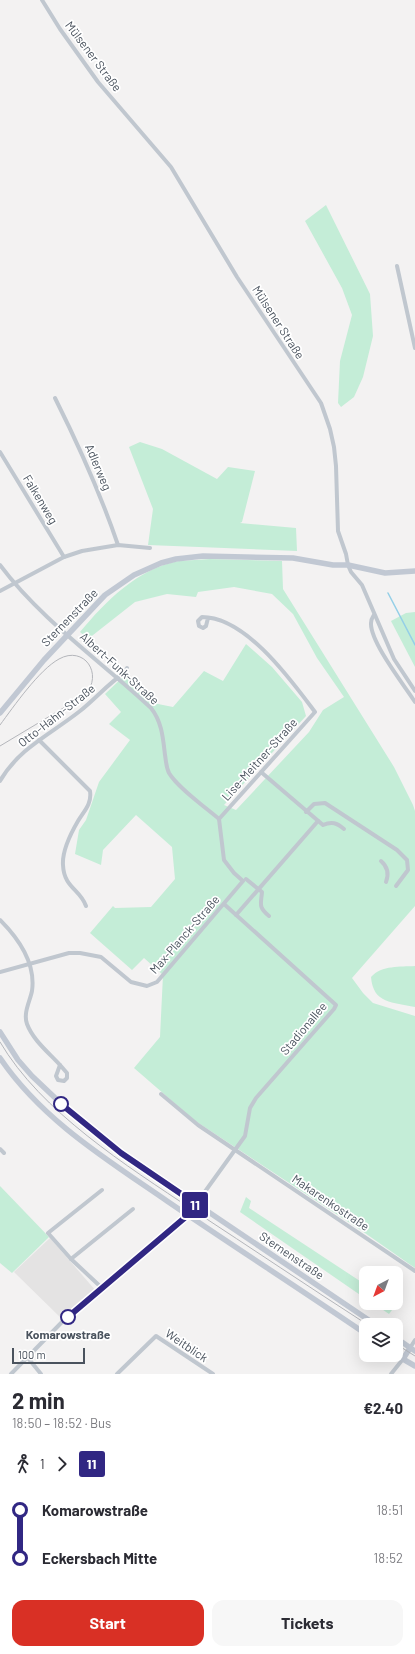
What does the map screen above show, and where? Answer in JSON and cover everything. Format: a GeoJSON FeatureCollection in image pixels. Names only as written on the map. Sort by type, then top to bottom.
{"type":"FeatureCollection","features":[{"type":"Feature","properties":{"kind":"street","name":"Mülsener Straße"},"geometry":{"type":"LineString","coordinates":[[42,0],[98,82],[171,167],[237,277],[321,403],[328,422],[334,447],[338,531],[348,565],[351,572],[362,585],[394,660],[415,691]]}},
{"type":"Feature","properties":{"kind":"street"},"geometry":{"type":"LineString","coordinates":[[398,266],[415,348]]}},
{"type":"Feature","properties":{"kind":"street","name":"Adlerweg"},"geometry":{"type":"LineString","coordinates":[[55,398],[82,453],[108,513],[118,545]]}},
{"type":"Feature","properties":{"kind":"street","name":"Falkenweg"},"geometry":{"type":"LineString","coordinates":[[0,452],[64,557]]}},
{"type":"Feature","properties":{"kind":"street"},"geometry":{"type":"LineString","coordinates":[[0,590],[64,557],[82,551],[118,545],[150,548]]}},
{"type":"Feature","properties":{"kind":"street","name":"Sternenstraße"},"geometry":{"type":"LineString","coordinates":[[0,713],[29,677],[105,595],[134,575],[161,563],[176,559],[203,556],[293,558],[333,565],[348,565],[385,573],[415,571]]}},
{"type":"Feature","properties":{"kind":"street","name":"Albert-Funk-Straße"},"geometry":{"type":"LineString","coordinates":[[0,565],[13,583],[67,635],[151,708],[157,716],[161,726],[166,764],[169,773],[181,786],[219,819]]}},
{"type":"Feature","properties":{"kind":"street"},"geometry":{"type":"LineString","coordinates":[[374,615],[371,619],[370,625],[375,638],[396,676],[415,702]]}},
{"type":"Feature","properties":{"kind":"street","name":"Lise-Meitner-Straße"},"geometry":{"type":"LineString","coordinates":[[208,618],[228,624],[259,646],[289,678],[315,712],[219,819]]}},
{"type":"Feature","properties":{"kind":"street","name":"Otto-Hahn-Straße"},"geometry":{"type":"LineString","coordinates":[[0,781],[27,748],[80,711],[124,673],[127,668]]}},
{"type":"Feature","properties":{"kind":"street"},"geometry":{"type":"LineString","coordinates":[[39,740],[90,791],[91,798],[89,805],[72,832],[63,863],[68,883],[84,900],[86,906]]}},
{"type":"Feature","properties":{"kind":"street"},"geometry":{"type":"LineString","coordinates":[[261,772],[323,825],[332,822],[344,829]]}},
{"type":"Feature","properties":{"kind":"street"},"geometry":{"type":"LineString","coordinates":[[306,812],[314,804],[326,803],[397,850],[407,860],[408,870],[396,886]]}},
{"type":"Feature","properties":{"kind":"street"},"geometry":{"type":"LineString","coordinates":[[219,819],[224,860],[234,873],[262,893],[260,901],[262,907],[269,916]]}},
{"type":"Feature","properties":{"kind":"street"},"geometry":{"type":"LineString","coordinates":[[236,915],[318,821]]}},
{"type":"Feature","properties":{"kind":"street"},"geometry":{"type":"LineString","coordinates":[[381,861],[386,867],[388,873],[386,882]]}},
{"type":"Feature","properties":{"kind":"street","name":"Max-Planck-Straße"},"geometry":{"type":"LineString","coordinates":[[0,972],[69,954],[80,953],[101,957],[131,982],[147,986],[157,982],[244,880]]}},
{"type":"Feature","properties":{"kind":"street","name":"Stadionallee"},"geometry":{"type":"LineString","coordinates":[[224,904],[336,1005],[253,1103],[248,1116],[245,1136],[236,1150]]}},
{"type":"Feature","properties":{"kind":"street"},"geometry":{"type":"LineString","coordinates":[[0,920],[20,943],[29,964],[32,989],[26,1012],[27,1023],[35,1039],[60,1065]]}},
{"type":"Feature","properties":{"kind":"street","name":"Sternenstraße"},"geometry":{"type":"LineString","coordinates":[[0,1032],[18,1060],[32,1076],[70,1112],[121,1153],[366,1318]]}},
{"type":"Feature","properties":{"kind":"street","name":"Sternenstraße"},"geometry":{"type":"LineString","coordinates":[[0,1058],[21,1086],[49,1115],[108,1161],[359,1329]]}},
{"type":"Feature","properties":{"kind":"street","name":"Makarenkostraße"},"geometry":{"type":"LineString","coordinates":[[161,1094],[198,1125],[415,1271]]}},
{"type":"Feature","properties":{"kind":"street"},"geometry":{"type":"LineString","coordinates":[[0,1149],[4,1153]]}},
{"type":"Feature","properties":{"kind":"street"},"geometry":{"type":"LineString","coordinates":[[11,1374],[63,1321],[188,1215],[236,1150]]}},
{"type":"Feature","properties":{"kind":"street"},"geometry":{"type":"LineString","coordinates":[[102,1190],[48,1233],[102,1288]]}},
{"type":"Feature","properties":{"kind":"street"},"geometry":{"type":"LineString","coordinates":[[72,1259],[133,1209]]}},
{"type":"Feature","properties":{"kind":"street","name":"Weitblick"},"geometry":{"type":"LineString","coordinates":[[117,1374],[156,1336],[213,1374]]}},
{"type":"Feature","properties":{"kind":"street"},"geometry":{"type":"LineString","coordinates":[[415,1340],[413,1349],[403,1359],[415,1366]]}},
{"type":"Feature","properties":{"kind":"street"},"geometry":{"type":"LineString","coordinates":[[403,1343],[413,1349]]}},
{"type":"Feature","properties":{"kind":"street"},"geometry":{"type":"LineString","coordinates":[[28,1358],[41,1374]]}},
{"type":"Feature","properties":{"kind":"street"},"geometry":{"type":"LineString","coordinates":[[391,1374],[401,1362]]}},
{"type":"Feature","properties":{"kind":"shaded area"},"geometry":{"type":"Polygon","coordinates":[[[50,1238],[96,1291],[63,1320],[14,1272],[50,1238]]]}},
{"type":"Feature","properties":{"kind":"green space"},"geometry":{"type":"Polygon","coordinates":[[[326,205],[370,294],[373,336],[363,377],[354,397],[341,407],[338,403],[340,361],[352,315],[342,288],[305,221],[326,205]]]}},
{"type":"Feature","properties":{"kind":"green space"},"geometry":{"type":"Polygon","coordinates":[[[140,442],[162,449],[217,479],[228,467],[255,471],[242,522],[240,523],[296,528],[297,551],[148,545],[153,509],[129,447],[140,442]]]}},
{"type":"Feature","properties":{"kind":"green space"},"geometry":{"type":"Polygon","coordinates":[[[210,559],[282,561],[283,589],[394,767],[415,811],[415,906],[352,978],[363,993],[373,1003],[415,1016],[415,1268],[362,1231],[194,1120],[134,1068],[160,1037],[163,975],[144,958],[132,970],[90,933],[113,906],[115,908],[151,907],[175,879],[172,847],[136,815],[103,850],[101,865],[75,854],[79,830],[86,820],[99,782],[130,740],[109,724],[121,712],[105,694],[125,675],[158,704],[173,707],[204,671],[223,681],[246,644],[272,667],[302,702],[306,716],[224,805],[236,810],[309,732],[323,710],[344,697],[317,658],[293,614],[272,594],[234,587],[198,592],[196,597],[167,594],[135,602],[88,639],[80,632],[112,598],[136,579],[149,571],[179,561],[210,559]]]}},
{"type":"Feature","properties":{"kind":"green space"},"geometry":{"type":"Polygon","coordinates":[[[415,612],[415,667],[391,621],[406,613],[415,612]]]}},
{"type":"Feature","properties":{"kind":"green space"},"geometry":{"type":"Polygon","coordinates":[[[415,966],[415,1007],[386,1000],[380,997],[376,992],[371,977],[375,973],[392,967],[415,966]]]}},
{"type":"Feature","properties":{"kind":"green space"},"geometry":{"type":"Polygon","coordinates":[[[0,1186],[49,1237],[12,1273],[0,1263],[0,1186]]]}},
{"type":"Feature","properties":{"kind":"green space"},"geometry":{"type":"Polygon","coordinates":[[[246,1197],[251,1201],[249,1208],[359,1280],[359,1294],[240,1212],[246,1197]]]}},
{"type":"Feature","properties":{"kind":"green space"},"geometry":{"type":"Polygon","coordinates":[[[383,1310],[392,1310],[389,1314],[383,1310]]]}},
{"type":"Feature","properties":{"kind":"waterway"},"geometry":{"type":"LineString","coordinates":[[388,593],[415,645]]}},
{"type":"Feature","properties":{"kind":"tram line"},"geometry":{"type":"LineString","coordinates":[[0,725],[27,689],[51,664],[68,656],[76,656],[83,659],[88,664],[92,671],[92,679],[90,687],[85,695],[0,746]]}},
{"type":"Feature","properties":{"kind":"tram line"},"geometry":{"type":"LineString","coordinates":[[0,1042],[17,1068],[38,1092],[87,1136],[167,1193],[359,1319]]}},
{"type":"Feature","properties":{"kind":"tram line"},"geometry":{"type":"LineString","coordinates":[[403,1348],[415,1356]]}},
{"type":"Feature","properties":{"kind":"bus line","name":"11"},"geometry":{"type":"LineString","coordinates":[[61,1104],[121,1153],[196,1204],[188,1215],[68,1317]]}},
{"type":"Feature","properties":{"kind":"place","name":"Komarowstraße"},"geometry":{"type":"Point","coordinates":[68,1317]}}]}
